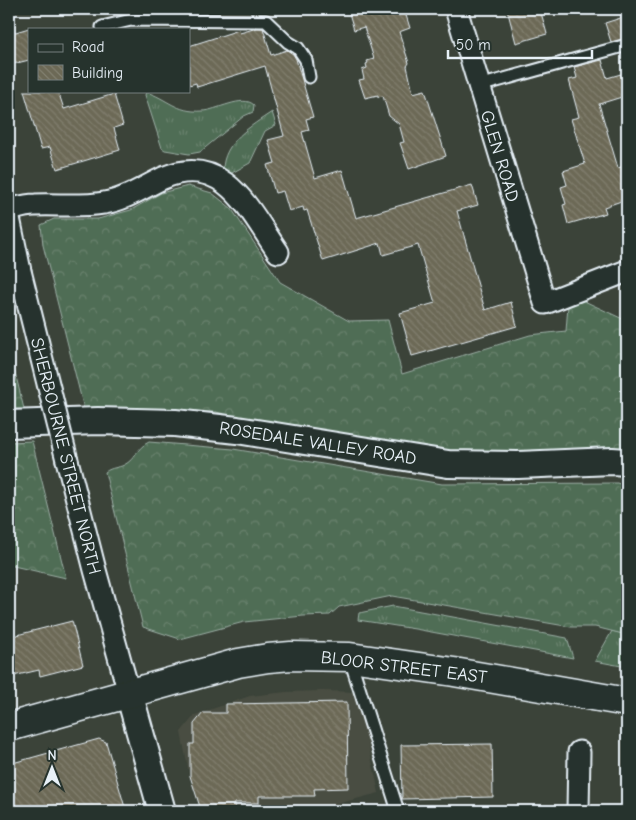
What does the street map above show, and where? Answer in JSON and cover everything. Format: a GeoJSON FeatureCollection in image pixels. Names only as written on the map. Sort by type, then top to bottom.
{"type":"FeatureCollection","features":[{"type":"Feature","properties":{"kind":"main road","name":"BLOOR STREET EAST"},"geometry":{"type":"LineString","coordinates":[[9,727],[238,663],[268,658],[318,655],[350,657],[454,672],[627,702]]}},
{"type":"Feature","properties":{"kind":"street","name":"GLEN ROAD"},"geometry":{"type":"LineString","coordinates":[[456,9],[545,303],[627,271]]}},
{"type":"Feature","properties":{"kind":"street"},"geometry":{"type":"LineString","coordinates":[[9,210],[32,205],[104,203],[122,198],[172,175],[182,172],[203,172],[224,181],[234,190],[278,252]]}},
{"type":"Feature","properties":{"kind":"street","name":"SHERBOURNE STREET NORTH"},"geometry":{"type":"LineString","coordinates":[[9,218],[20,271],[95,570],[129,693]]}},
{"type":"Feature","properties":{"kind":"street","name":"ROSEDALE VALLEY ROAD"},"geometry":{"type":"LineString","coordinates":[[9,424],[98,421],[175,423],[237,430],[448,464],[518,465],[612,460],[627,462]]}},
{"type":"Feature","properties":{"kind":"street"},"geometry":{"type":"LineString","coordinates":[[129,693],[162,811]]}},
{"type":"Feature","properties":{"kind":"street"},"geometry":{"type":"LineString","coordinates":[[578,811],[579,752]]}},
{"type":"Feature","properties":{"kind":"lane"},"geometry":{"type":"LineString","coordinates":[[102,28],[131,20],[266,21],[288,42],[298,48],[306,60],[309,77]]}},
{"type":"Feature","properties":{"kind":"lane"},"geometry":{"type":"LineString","coordinates":[[479,86],[627,45]]}},
{"type":"Feature","properties":{"kind":"lane"},"geometry":{"type":"LineString","coordinates":[[350,657],[398,811]]}},
{"type":"Feature","properties":{"kind":"shaded area"},"geometry":{"type":"Polygon","coordinates":[[[322,691],[357,692],[379,793],[309,811],[201,811],[189,773],[181,732],[195,715],[250,696],[322,691]]]}},
{"type":"Feature","properties":{"kind":"green space"},"geometry":{"type":"Polygon","coordinates":[[[146,92],[185,110],[202,111],[243,101],[254,105],[253,112],[244,116],[200,152],[189,154],[165,150],[162,148],[145,95],[146,92]]]}},
{"type":"Feature","properties":{"kind":"green space"},"geometry":{"type":"Polygon","coordinates":[[[272,112],[276,125],[265,131],[250,163],[230,174],[223,170],[224,160],[233,143],[247,129],[272,112]]]}},
{"type":"Feature","properties":{"kind":"green space"},"geometry":{"type":"Polygon","coordinates":[[[188,186],[212,193],[231,208],[280,282],[349,321],[388,320],[402,374],[530,335],[566,331],[568,305],[580,299],[627,321],[627,450],[493,454],[445,450],[261,422],[216,412],[84,409],[43,245],[41,225],[54,219],[98,219],[131,210],[161,193],[188,186]]]}},
{"type":"Feature","properties":{"kind":"green space"},"geometry":{"type":"Polygon","coordinates":[[[9,348],[24,409],[9,409],[9,348]]]}},
{"type":"Feature","properties":{"kind":"green space"},"geometry":{"type":"Polygon","coordinates":[[[32,441],[66,578],[9,565],[9,442],[32,441]]]}},
{"type":"Feature","properties":{"kind":"green space"},"geometry":{"type":"Polygon","coordinates":[[[149,442],[233,449],[442,484],[617,483],[627,487],[627,635],[595,627],[571,627],[392,596],[339,607],[330,615],[244,622],[180,639],[143,627],[105,472],[128,463],[141,447],[149,442]]]}},
{"type":"Feature","properties":{"kind":"green space"},"geometry":{"type":"Polygon","coordinates":[[[393,606],[567,638],[573,658],[358,620],[359,613],[393,606]]]}},
{"type":"Feature","properties":{"kind":"green space"},"geometry":{"type":"Polygon","coordinates":[[[612,631],[627,635],[627,667],[595,661],[612,631]]]}},
{"type":"Feature","properties":{"kind":"building"},"geometry":{"type":"Polygon","coordinates":[[[363,9],[404,9],[410,28],[399,32],[409,63],[407,66],[413,93],[425,90],[446,156],[409,169],[400,143],[404,142],[399,124],[389,116],[383,96],[378,97],[378,95],[365,98],[359,80],[364,79],[362,70],[367,68],[367,61],[374,59],[364,27],[354,30],[349,13],[363,9]]]}},
{"type":"Feature","properties":{"kind":"building"},"geometry":{"type":"Polygon","coordinates":[[[507,9],[540,9],[547,34],[516,43],[507,9]]]}},
{"type":"Feature","properties":{"kind":"building"},"geometry":{"type":"Polygon","coordinates":[[[627,16],[627,38],[611,42],[605,23],[627,16]]]}},
{"type":"Feature","properties":{"kind":"building"},"geometry":{"type":"Polygon","coordinates":[[[28,28],[28,60],[13,64],[9,49],[9,34],[28,28]]]}},
{"type":"Feature","properties":{"kind":"building"},"geometry":{"type":"Polygon","coordinates":[[[263,28],[271,55],[287,50],[293,54],[313,117],[306,119],[309,130],[302,132],[315,178],[342,170],[356,218],[472,185],[478,205],[457,211],[485,310],[511,302],[517,326],[412,356],[400,313],[435,303],[418,245],[383,255],[380,243],[323,261],[307,210],[304,211],[303,207],[289,211],[283,191],[275,193],[267,165],[275,163],[268,140],[284,136],[265,66],[197,87],[196,83],[190,85],[190,46],[239,30],[240,33],[263,28]]]}},
{"type":"Feature","properties":{"kind":"building"},"geometry":{"type":"Polygon","coordinates":[[[602,60],[607,78],[621,74],[626,92],[624,93],[625,96],[599,104],[618,168],[627,165],[627,199],[604,207],[606,213],[568,224],[563,205],[566,204],[561,187],[567,185],[563,171],[585,164],[571,119],[579,117],[569,80],[577,78],[574,67],[602,60]]]}},
{"type":"Feature","properties":{"kind":"building"},"geometry":{"type":"Polygon","coordinates":[[[24,91],[58,92],[64,109],[114,94],[123,125],[114,128],[120,150],[57,169],[50,147],[41,149],[24,91]]]}},
{"type":"Feature","properties":{"kind":"building"},"geometry":{"type":"Polygon","coordinates":[[[72,621],[83,665],[40,676],[39,670],[9,677],[9,637],[72,621]]]}},
{"type":"Feature","properties":{"kind":"building"},"geometry":{"type":"Polygon","coordinates":[[[347,702],[348,788],[314,789],[315,796],[259,796],[259,803],[235,803],[235,810],[201,810],[190,776],[190,744],[194,744],[194,724],[203,713],[226,713],[226,704],[347,702]]]}},
{"type":"Feature","properties":{"kind":"building"},"geometry":{"type":"Polygon","coordinates":[[[99,739],[106,742],[126,811],[9,811],[9,764],[99,739]]]}},
{"type":"Feature","properties":{"kind":"building"},"geometry":{"type":"Polygon","coordinates":[[[492,744],[493,797],[402,799],[401,745],[492,744]]]}}]}
